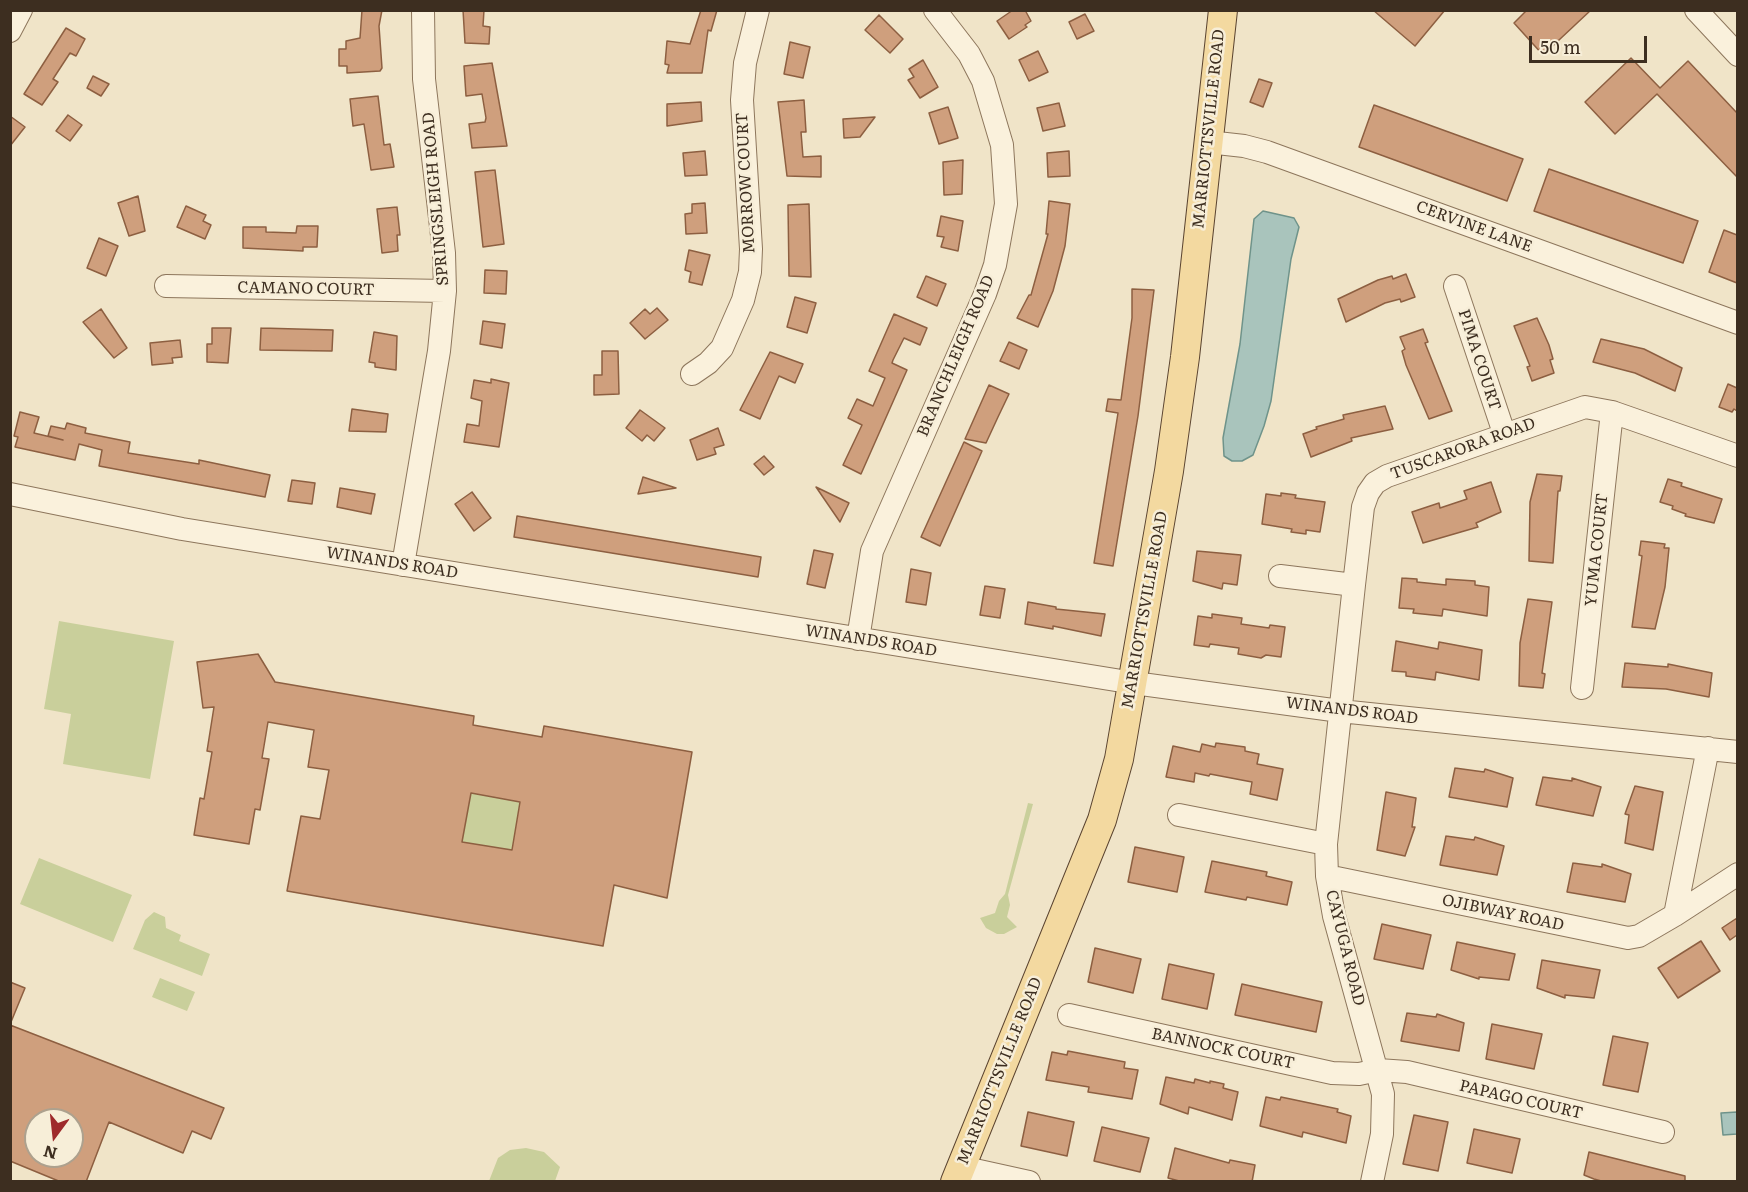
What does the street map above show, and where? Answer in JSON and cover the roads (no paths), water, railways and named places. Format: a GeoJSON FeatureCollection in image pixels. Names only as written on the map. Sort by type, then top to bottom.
{"type":"FeatureCollection","features":[{"type":"Feature","properties":{"kind":"main road","name":"MARRIOTTSVILLE ROAD"},"geometry":{"type":"LineString","coordinates":[[958,1174],[1102,820],[1119,759],[1134,683],[1185,357],[1223,10]]}},
{"type":"Feature","properties":{"kind":"street"},"geometry":{"type":"LineString","coordinates":[[10,31],[21,10]]}},
{"type":"Feature","properties":{"kind":"street","name":"SPRINGSLEIGH ROAD"},"geometry":{"type":"LineString","coordinates":[[403,565],[439,351],[445,291],[444,254],[424,79],[423,10]]}},
{"type":"Feature","properties":{"kind":"street","name":"MORROW COURT"},"geometry":{"type":"LineString","coordinates":[[692,374],[708,363],[722,348],[743,300],[750,272],[742,100],[745,63],[758,10]]}},
{"type":"Feature","properties":{"kind":"street","name":"BRANCHLEIGH ROAD"},"geometry":{"type":"LineString","coordinates":[[858,639],[872,551],[985,294],[995,265],[1006,204],[1002,145],[983,81],[969,54],[935,10]]}},
{"type":"Feature","properties":{"kind":"street"},"geometry":{"type":"LineString","coordinates":[[1696,10],[1737,55]]}},
{"type":"Feature","properties":{"kind":"street","name":"CERVINE LANE"},"geometry":{"type":"LineString","coordinates":[[1208,142],[1244,146],[1267,152],[1737,323]]}},
{"type":"Feature","properties":{"kind":"street","name":"CAMANO COURT"},"geometry":{"type":"LineString","coordinates":[[166,286],[445,291]]}},
{"type":"Feature","properties":{"kind":"street","name":"PIMA COURT"},"geometry":{"type":"LineString","coordinates":[[1455,286],[1504,434]]}},
{"type":"Feature","properties":{"kind":"street","name":"TUSCARORA ROAD"},"geometry":{"type":"LineString","coordinates":[[1340,711],[1363,507],[1368,492],[1375,483],[1387,476],[1576,409],[1594,407],[1737,456]]}},
{"type":"Feature","properties":{"kind":"street","name":"YUMA COURT"},"geometry":{"type":"LineString","coordinates":[[1582,688],[1612,412]]}},
{"type":"Feature","properties":{"kind":"street","name":"WINANDS ROAD"},"geometry":{"type":"LineString","coordinates":[[10,494],[182,529],[1134,683],[1340,711],[1737,752]]}},
{"type":"Feature","properties":{"kind":"street"},"geometry":{"type":"LineString","coordinates":[[1280,576],[1354,585]]}},
{"type":"Feature","properties":{"kind":"street","name":"CAYUGA ROAD"},"geometry":{"type":"LineString","coordinates":[[1340,711],[1326,844],[1327,876],[1342,951],[1378,1070],[1385,1114],[1372,1182]]}},
{"type":"Feature","properties":{"kind":"street"},"geometry":{"type":"LineString","coordinates":[[1675,915],[1708,748]]}},
{"type":"Feature","properties":{"kind":"street"},"geometry":{"type":"LineString","coordinates":[[1179,814],[1326,844]]}},
{"type":"Feature","properties":{"kind":"street","name":"OJIBWAY ROAD"},"geometry":{"type":"LineString","coordinates":[[1327,876],[1619,938],[1639,936],[1737,874]]}},
{"type":"Feature","properties":{"kind":"street","name":"BANNOCK COURT"},"geometry":{"type":"LineString","coordinates":[[1069,1015],[1332,1073],[1359,1074],[1378,1070]]}},
{"type":"Feature","properties":{"kind":"street","name":"PAPAGO COURT"},"geometry":{"type":"LineString","coordinates":[[1378,1070],[1407,1072],[1663,1132]]}},
{"type":"Feature","properties":{"kind":"street"},"geometry":{"type":"LineString","coordinates":[[958,1174],[1029,1182]]}},
{"type":"Feature","properties":{"kind":"water"},"geometry":{"type":"Polygon","coordinates":[[[1263,211],[1294,218],[1299,227],[1291,259],[1271,401],[1264,426],[1253,455],[1242,461],[1232,461],[1224,456],[1223,438],[1240,344],[1254,219],[1263,211]]]}},
{"type":"Feature","properties":{"kind":"water"},"geometry":{"type":"Polygon","coordinates":[[[1737,1112],[1737,1134],[1723,1135],[1721,1113],[1737,1112]]]}}]}
